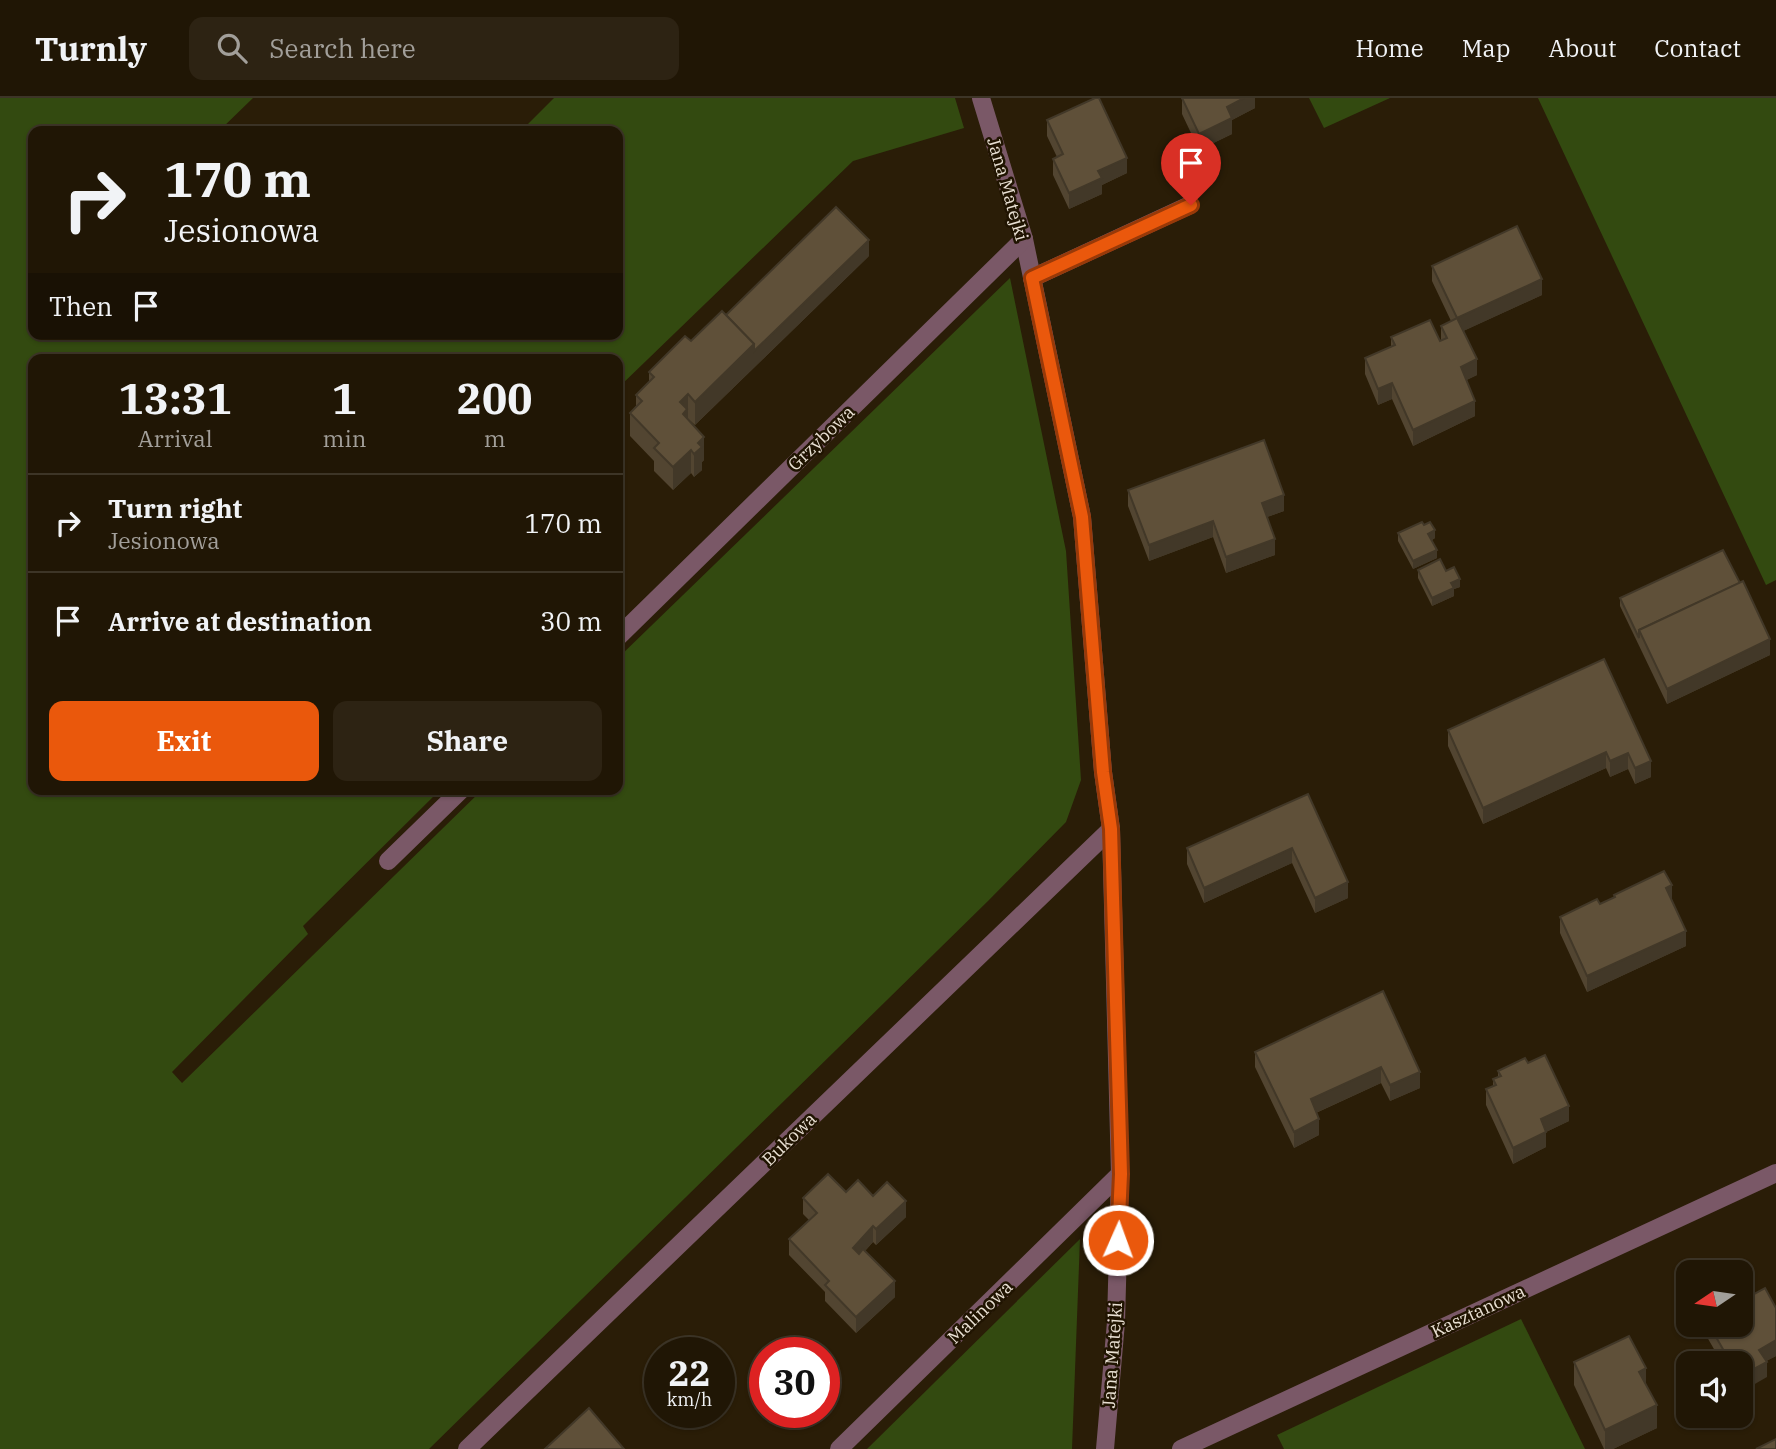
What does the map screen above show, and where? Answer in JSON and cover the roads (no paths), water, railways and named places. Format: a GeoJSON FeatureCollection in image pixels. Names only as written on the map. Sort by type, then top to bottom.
{"type":"FeatureCollection","features":[{"type":"Feature","properties":{"kind":"street","name":"Jana Matejki"},"geometry":{"type":"LineString","coordinates":[[981,98],[1024,239],[1082,517],[1103,772],[1111,829],[1121,1174],[1115,1322],[1105,1449]]}},
{"type":"Feature","properties":{"kind":"street"},"geometry":{"type":"LineString","coordinates":[[1032,278],[1191,205]]}},
{"type":"Feature","properties":{"kind":"street","name":"Grzybowa"},"geometry":{"type":"LineString","coordinates":[[623,632],[1024,239]]}},
{"type":"Feature","properties":{"kind":"street"},"geometry":{"type":"LineString","coordinates":[[388,861],[456,795]]}},
{"type":"Feature","properties":{"kind":"street","name":"Bukowa"},"geometry":{"type":"LineString","coordinates":[[467,1449],[1111,829]]}},
{"type":"Feature","properties":{"kind":"street","name":"Kasztanowa"},"geometry":{"type":"LineString","coordinates":[[1181,1449],[1776,1173]]}},
{"type":"Feature","properties":{"kind":"street","name":"Malinowa"},"geometry":{"type":"LineString","coordinates":[[839,1449],[1121,1174]]}}]}
